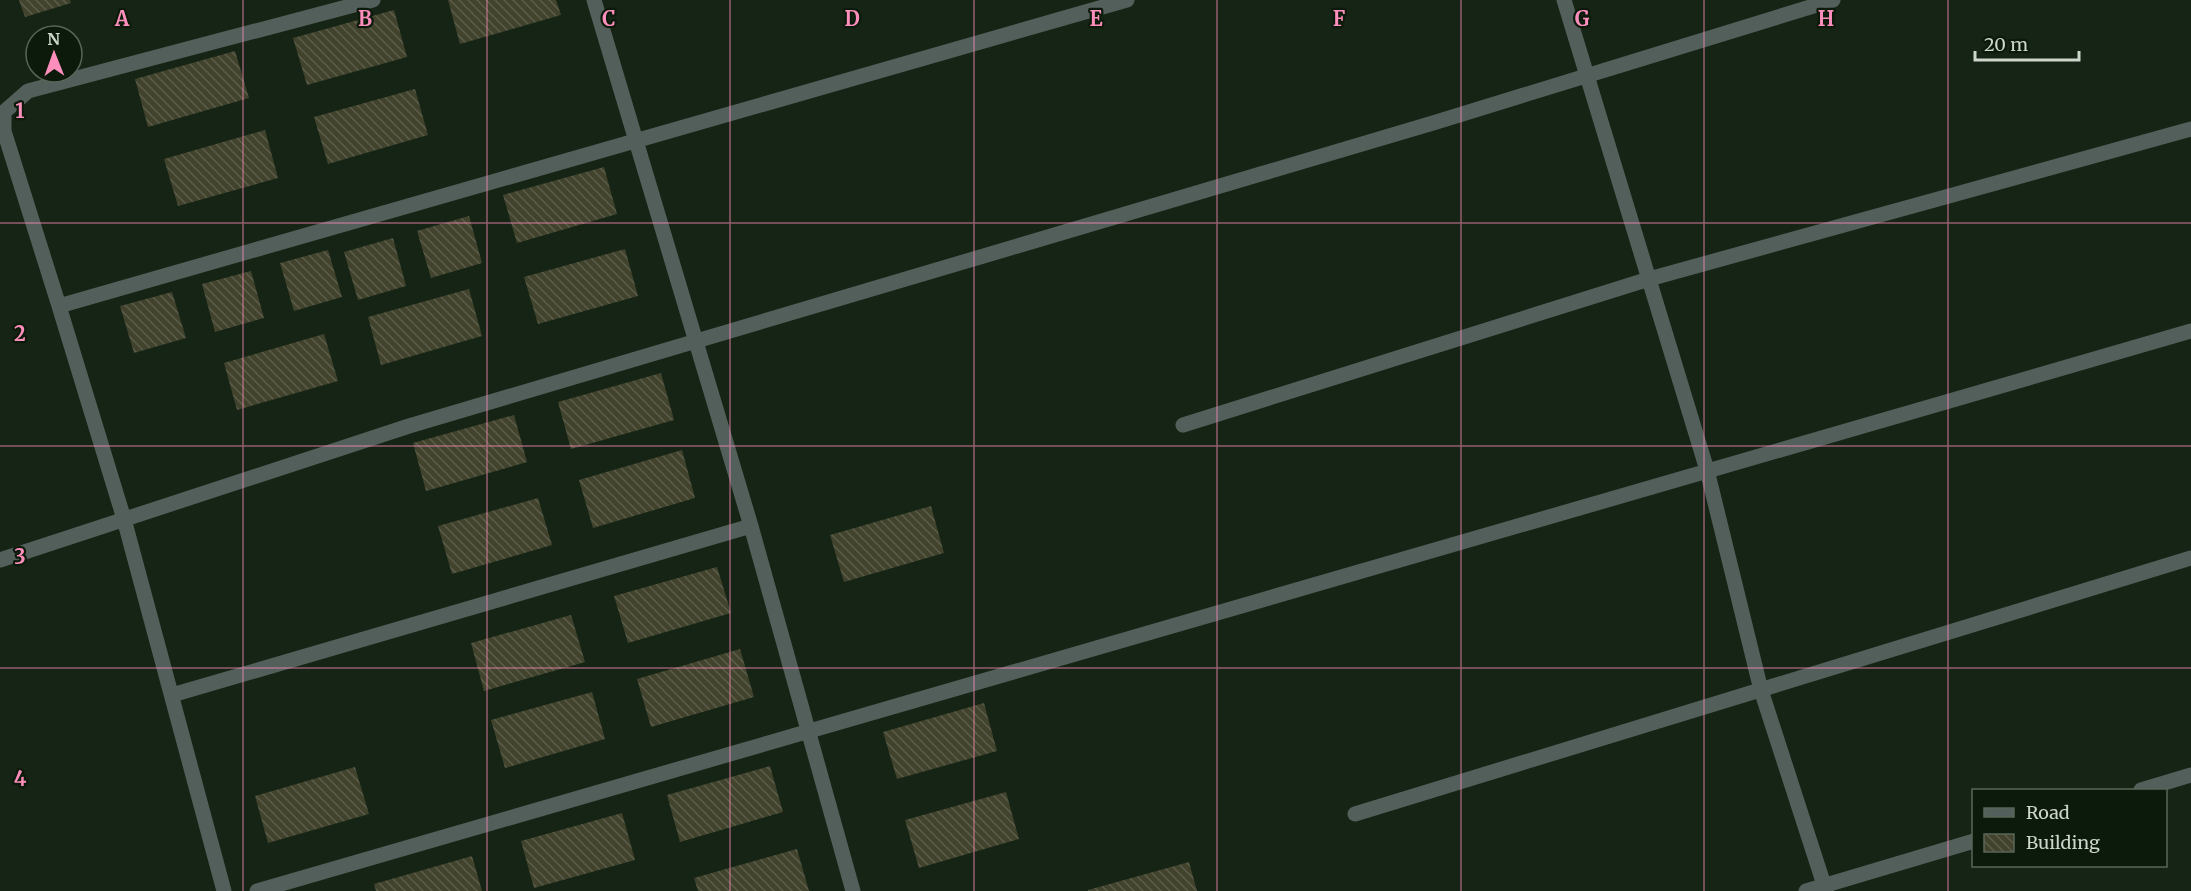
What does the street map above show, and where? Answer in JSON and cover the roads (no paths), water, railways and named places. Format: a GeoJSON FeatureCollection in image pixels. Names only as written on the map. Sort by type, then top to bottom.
{"type":"FeatureCollection","features":[{"type":"Feature","properties":{"kind":"street"},"geometry":{"type":"LineString","coordinates":[[224,891],[124,519],[4,131],[4,112],[28,91],[373,0]]}},
{"type":"Feature","properties":{"kind":"street"},"geometry":{"type":"LineString","coordinates":[[594,0],[697,340],[853,891]]}},
{"type":"Feature","properties":{"kind":"street"},"geometry":{"type":"LineString","coordinates":[[59,306],[1127,0]]}},
{"type":"Feature","properties":{"kind":"street"},"geometry":{"type":"LineString","coordinates":[[1564,0],[1707,470],[1761,690],[1825,889]]}},
{"type":"Feature","properties":{"kind":"street"},"geometry":{"type":"LineString","coordinates":[[0,560],[409,426],[1833,0]]}},
{"type":"Feature","properties":{"kind":"street"},"geometry":{"type":"LineString","coordinates":[[1183,425],[1649,279],[2191,129]]}},
{"type":"Feature","properties":{"kind":"street"},"geometry":{"type":"LineString","coordinates":[[257,891],[2191,331]]}},
{"type":"Feature","properties":{"kind":"street"},"geometry":{"type":"LineString","coordinates":[[172,695],[751,526]]}},
{"type":"Feature","properties":{"kind":"street"},"geometry":{"type":"LineString","coordinates":[[1355,814],[2191,558]]}},
{"type":"Feature","properties":{"kind":"street"},"geometry":{"type":"LineString","coordinates":[[2143,789],[2191,775]]}},
{"type":"Feature","properties":{"kind":"street"},"geometry":{"type":"LineString","coordinates":[[1806,891],[1825,889],[1972,842]]}}]}
